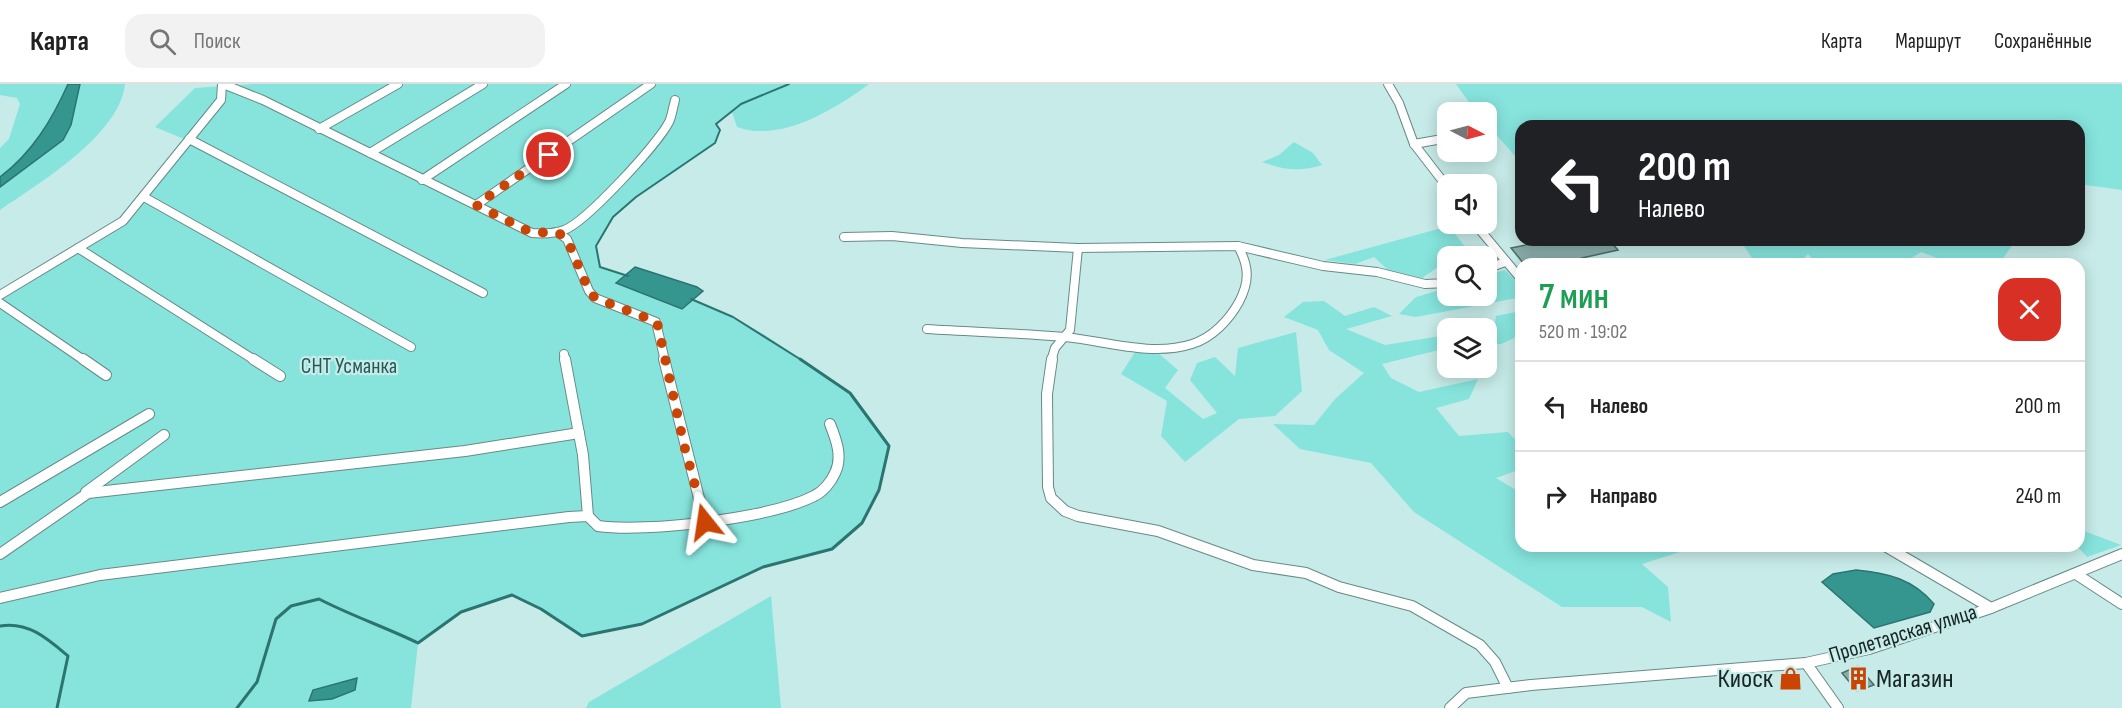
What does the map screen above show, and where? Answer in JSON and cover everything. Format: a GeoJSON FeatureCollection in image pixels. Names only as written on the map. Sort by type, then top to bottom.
{"type":"FeatureCollection","features":[{"type":"Feature","properties":{"kind":"street"},"geometry":{"type":"LineString","coordinates":[[319,129],[398,84]]}},
{"type":"Feature","properties":{"kind":"street"},"geometry":{"type":"LineString","coordinates":[[370,153],[483,84]]}},
{"type":"Feature","properties":{"kind":"street"},"geometry":{"type":"LineString","coordinates":[[422,180],[566,84]]}},
{"type":"Feature","properties":{"kind":"street"},"geometry":{"type":"LineString","coordinates":[[476,205],[651,84]]}},
{"type":"Feature","properties":{"kind":"street"},"geometry":{"type":"LineString","coordinates":[[1388,84],[1399,103],[1414,144],[1437,174]]}},
{"type":"Feature","properties":{"kind":"street"},"geometry":{"type":"LineString","coordinates":[[0,295],[123,221],[221,100],[227,86],[532,233],[566,230],[632,171],[669,122],[675,100]]}},
{"type":"Feature","properties":{"kind":"street"},"geometry":{"type":"LineString","coordinates":[[189,139],[483,293]]}},
{"type":"Feature","properties":{"kind":"street"},"geometry":{"type":"LineString","coordinates":[[1414,144],[1437,140]]}},
{"type":"Feature","properties":{"kind":"street"},"geometry":{"type":"LineString","coordinates":[[144,197],[411,346]]}},
{"type":"Feature","properties":{"kind":"street"},"geometry":{"type":"LineString","coordinates":[[557,232],[567,239],[589,291],[595,298],[657,322],[684,445],[705,522]]}},
{"type":"Feature","properties":{"kind":"street"},"geometry":{"type":"LineString","coordinates":[[1483,234],[1515,273]]}},
{"type":"Feature","properties":{"kind":"street"},"geometry":{"type":"LineString","coordinates":[[844,237],[892,237],[962,243],[1078,248],[1238,246],[1323,266],[1377,272],[1425,284],[1437,283]]}},
{"type":"Feature","properties":{"kind":"street"},"geometry":{"type":"LineString","coordinates":[[927,329],[1063,337],[1167,349],[1192,345],[1209,336],[1236,308],[1247,283],[1248,265],[1238,246]]}},
{"type":"Feature","properties":{"kind":"street"},"geometry":{"type":"LineString","coordinates":[[78,248],[280,376]]}},
{"type":"Feature","properties":{"kind":"street"},"geometry":{"type":"LineString","coordinates":[[1078,248],[1074,313],[1070,330],[1055,348],[1049,375],[1047,487],[1051,498],[1065,511],[1158,531],[1253,565],[1306,573],[1339,588],[1386,597],[1412,606],[1480,645],[1495,662],[1508,688]]}},
{"type":"Feature","properties":{"kind":"street"},"geometry":{"type":"LineString","coordinates":[[1497,265],[1504,262]]}},
{"type":"Feature","properties":{"kind":"street"},"geometry":{"type":"LineString","coordinates":[[0,303],[106,375]]}},
{"type":"Feature","properties":{"kind":"street"},"geometry":{"type":"LineString","coordinates":[[564,354],[587,484],[588,516],[596,525],[614,529],[705,522],[798,503],[817,495],[833,478],[840,453],[830,424]]}},
{"type":"Feature","properties":{"kind":"street"},"geometry":{"type":"LineString","coordinates":[[0,502],[148,414]]}},
{"type":"Feature","properties":{"kind":"street"},"geometry":{"type":"LineString","coordinates":[[79,497],[122,489],[465,451],[579,433]]}},
{"type":"Feature","properties":{"kind":"street"},"geometry":{"type":"LineString","coordinates":[[0,554],[164,435]]}},
{"type":"Feature","properties":{"kind":"street"},"geometry":{"type":"LineString","coordinates":[[0,598],[100,574],[588,516]]}},
{"type":"Feature","properties":{"kind":"street"},"geometry":{"type":"LineString","coordinates":[[1895,552],[1991,608]]}},
{"type":"Feature","properties":{"kind":"street","name":"Пролетарская улица"},"geometry":{"type":"LineString","coordinates":[[1450,708],[1466,693],[1531,685],[1806,663],[1869,649],[1991,608],[2122,554]]}},
{"type":"Feature","properties":{"kind":"street"},"geometry":{"type":"LineString","coordinates":[[2076,574],[2122,604]]}},
{"type":"Feature","properties":{"kind":"street"},"geometry":{"type":"LineString","coordinates":[[1806,663],[1838,708]]}},
{"type":"Feature","properties":{"kind":"green space"},"geometry":{"type":"Polygon","coordinates":[[[0,84],[125,84],[120,103],[109,122],[93,139],[55,172],[0,210],[0,148],[9,139],[20,104],[17,98],[0,95],[0,84]]]}},
{"type":"Feature","properties":{"kind":"green space","name":"СНТ Усманка"},"geometry":{"type":"Polygon","coordinates":[[[253,84],[869,84],[824,113],[807,121],[771,131],[754,131],[737,127],[732,112],[717,124],[720,130],[715,143],[636,197],[613,217],[596,246],[600,267],[690,298],[733,317],[765,335],[850,393],[889,446],[879,490],[862,523],[832,549],[763,567],[642,624],[582,636],[541,609],[512,595],[461,612],[418,643],[411,708],[0,708],[0,291],[123,219],[184,139],[155,127],[195,88],[253,84]]]}},
{"type":"Feature","properties":{"kind":"green space"},"geometry":{"type":"Polygon","coordinates":[[[1456,84],[2122,84],[2122,190],[2085,185],[2085,120],[1515,120],[1515,156],[1497,135],[1497,102],[1469,102],[1456,84]]]}},
{"type":"Feature","properties":{"kind":"green space"},"geometry":{"type":"Polygon","coordinates":[[[1294,142],[1313,153],[1322,165],[1306,169],[1292,169],[1262,162],[1279,155],[1294,142]]]}},
{"type":"Feature","properties":{"kind":"green space"},"geometry":{"type":"Polygon","coordinates":[[[1437,229],[1437,234],[1455,234],[1464,246],[1437,246],[1437,268],[1422,278],[1388,270],[1374,257],[1355,264],[1325,260],[1437,229]]]}},
{"type":"Feature","properties":{"kind":"green space"},"geometry":{"type":"Polygon","coordinates":[[[1744,246],[2012,246],[2003,258],[1937,258],[1921,252],[1912,258],[1812,258],[1808,254],[1804,258],[1752,258],[1744,246]]]}},
{"type":"Feature","properties":{"kind":"green space"},"geometry":{"type":"Polygon","coordinates":[[[1505,270],[1515,280],[1515,298],[1497,302],[1497,272],[1505,270]]]}},
{"type":"Feature","properties":{"kind":"green space"},"geometry":{"type":"Polygon","coordinates":[[[1437,291],[1437,306],[1474,306],[1416,317],[1399,314],[1416,297],[1437,291]]]}},
{"type":"Feature","properties":{"kind":"green space"},"geometry":{"type":"Polygon","coordinates":[[[1324,301],[1345,316],[1374,307],[1392,316],[1346,329],[1385,345],[1437,337],[1437,350],[1382,364],[1391,378],[1419,392],[1478,379],[1469,399],[1436,408],[1459,436],[1508,432],[1515,440],[1515,471],[1496,478],[1515,489],[1515,552],[1680,552],[1642,564],[1668,587],[1671,622],[1642,607],[1562,607],[1414,512],[1371,463],[1300,449],[1273,424],[1314,425],[1335,399],[1364,373],[1329,350],[1318,330],[1284,317],[1303,302],[1324,301]]]}},
{"type":"Feature","properties":{"kind":"green space"},"geometry":{"type":"Polygon","coordinates":[[[1515,312],[1515,338],[1497,344],[1496,316],[1515,312]]]}},
{"type":"Feature","properties":{"kind":"green space"},"geometry":{"type":"Polygon","coordinates":[[[1296,332],[1302,391],[1275,416],[1239,419],[1185,462],[1161,436],[1167,401],[1121,374],[1135,352],[1157,352],[1178,370],[1165,388],[1203,419],[1217,413],[1190,380],[1197,363],[1215,357],[1235,376],[1238,348],[1296,332]]]}},
{"type":"Feature","properties":{"kind":"green space"},"geometry":{"type":"Polygon","coordinates":[[[2085,531],[2121,545],[2087,557],[2082,552],[2085,552],[2085,531]]]}},
{"type":"Feature","properties":{"kind":"green space"},"geometry":{"type":"Polygon","coordinates":[[[771,596],[781,708],[586,708],[589,702],[771,596]]]}},
{"type":"Feature","properties":{"kind":"shaded area"},"geometry":{"type":"Polygon","coordinates":[[[68,84],[80,84],[71,125],[63,140],[0,187],[0,177],[22,157],[40,135],[68,84]]]}},
{"type":"Feature","properties":{"kind":"shaded area"},"geometry":{"type":"Polygon","coordinates":[[[635,267],[703,291],[682,309],[616,283],[635,267]]]}},
{"type":"Feature","properties":{"kind":"shaded area"},"geometry":{"type":"Polygon","coordinates":[[[1856,570],[1889,575],[1909,583],[1934,604],[1930,612],[1874,628],[1822,582],[1833,574],[1856,570]]]}},
{"type":"Feature","properties":{"kind":"shaded area"},"geometry":{"type":"Polygon","coordinates":[[[357,678],[355,690],[332,699],[309,701],[313,690],[357,678]]]}},
{"type":"Feature","properties":{"kind":"building"},"geometry":{"type":"Polygon","coordinates":[[[1521,246],[1614,246],[1618,250],[1582,258],[1519,258],[1511,248],[1521,246]]]}},
{"type":"Feature","properties":{"kind":"building","name":"Магазин"},"geometry":{"type":"Polygon","coordinates":[[[1858,666],[1874,685],[1857,691],[1842,673],[1858,666]]]}},
{"type":"Feature","properties":{"kind":"waterway"},"geometry":{"type":"LineString","coordinates":[[628,276],[600,267],[596,246],[613,217],[636,197],[715,143],[720,130],[716,124],[741,104],[789,84]]}},
{"type":"Feature","properties":{"kind":"waterway"},"geometry":{"type":"LineString","coordinates":[[691,299],[733,317],[802,361]]}},
{"type":"Feature","properties":{"kind":"waterway"},"geometry":{"type":"LineString","coordinates":[[237,708],[257,682],[276,619],[291,606],[319,599],[418,643],[461,612],[512,595],[541,609],[582,636],[642,624],[763,567],[832,549],[862,523],[879,490],[889,446],[850,393],[802,361]]}},
{"type":"Feature","properties":{"kind":"waterway"},"geometry":{"type":"LineString","coordinates":[[0,626],[20,626],[29,629],[68,656],[57,708]]}},
{"type":"Feature","properties":{"kind":"place","name":"Киоск"},"geometry":{"type":"Point","coordinates":[1791,679]}},
{"type":"Feature","properties":{"kind":"place","name":"Магазин"},"geometry":{"type":"Point","coordinates":[1858,679]}},
{"type":"Feature","properties":{"kind":"route"},"geometry":{"type":"LineString","coordinates":[[549,155],[476,205],[532,233],[557,232],[567,239],[589,291],[595,298],[657,322],[684,445],[705,522]]}}]}
